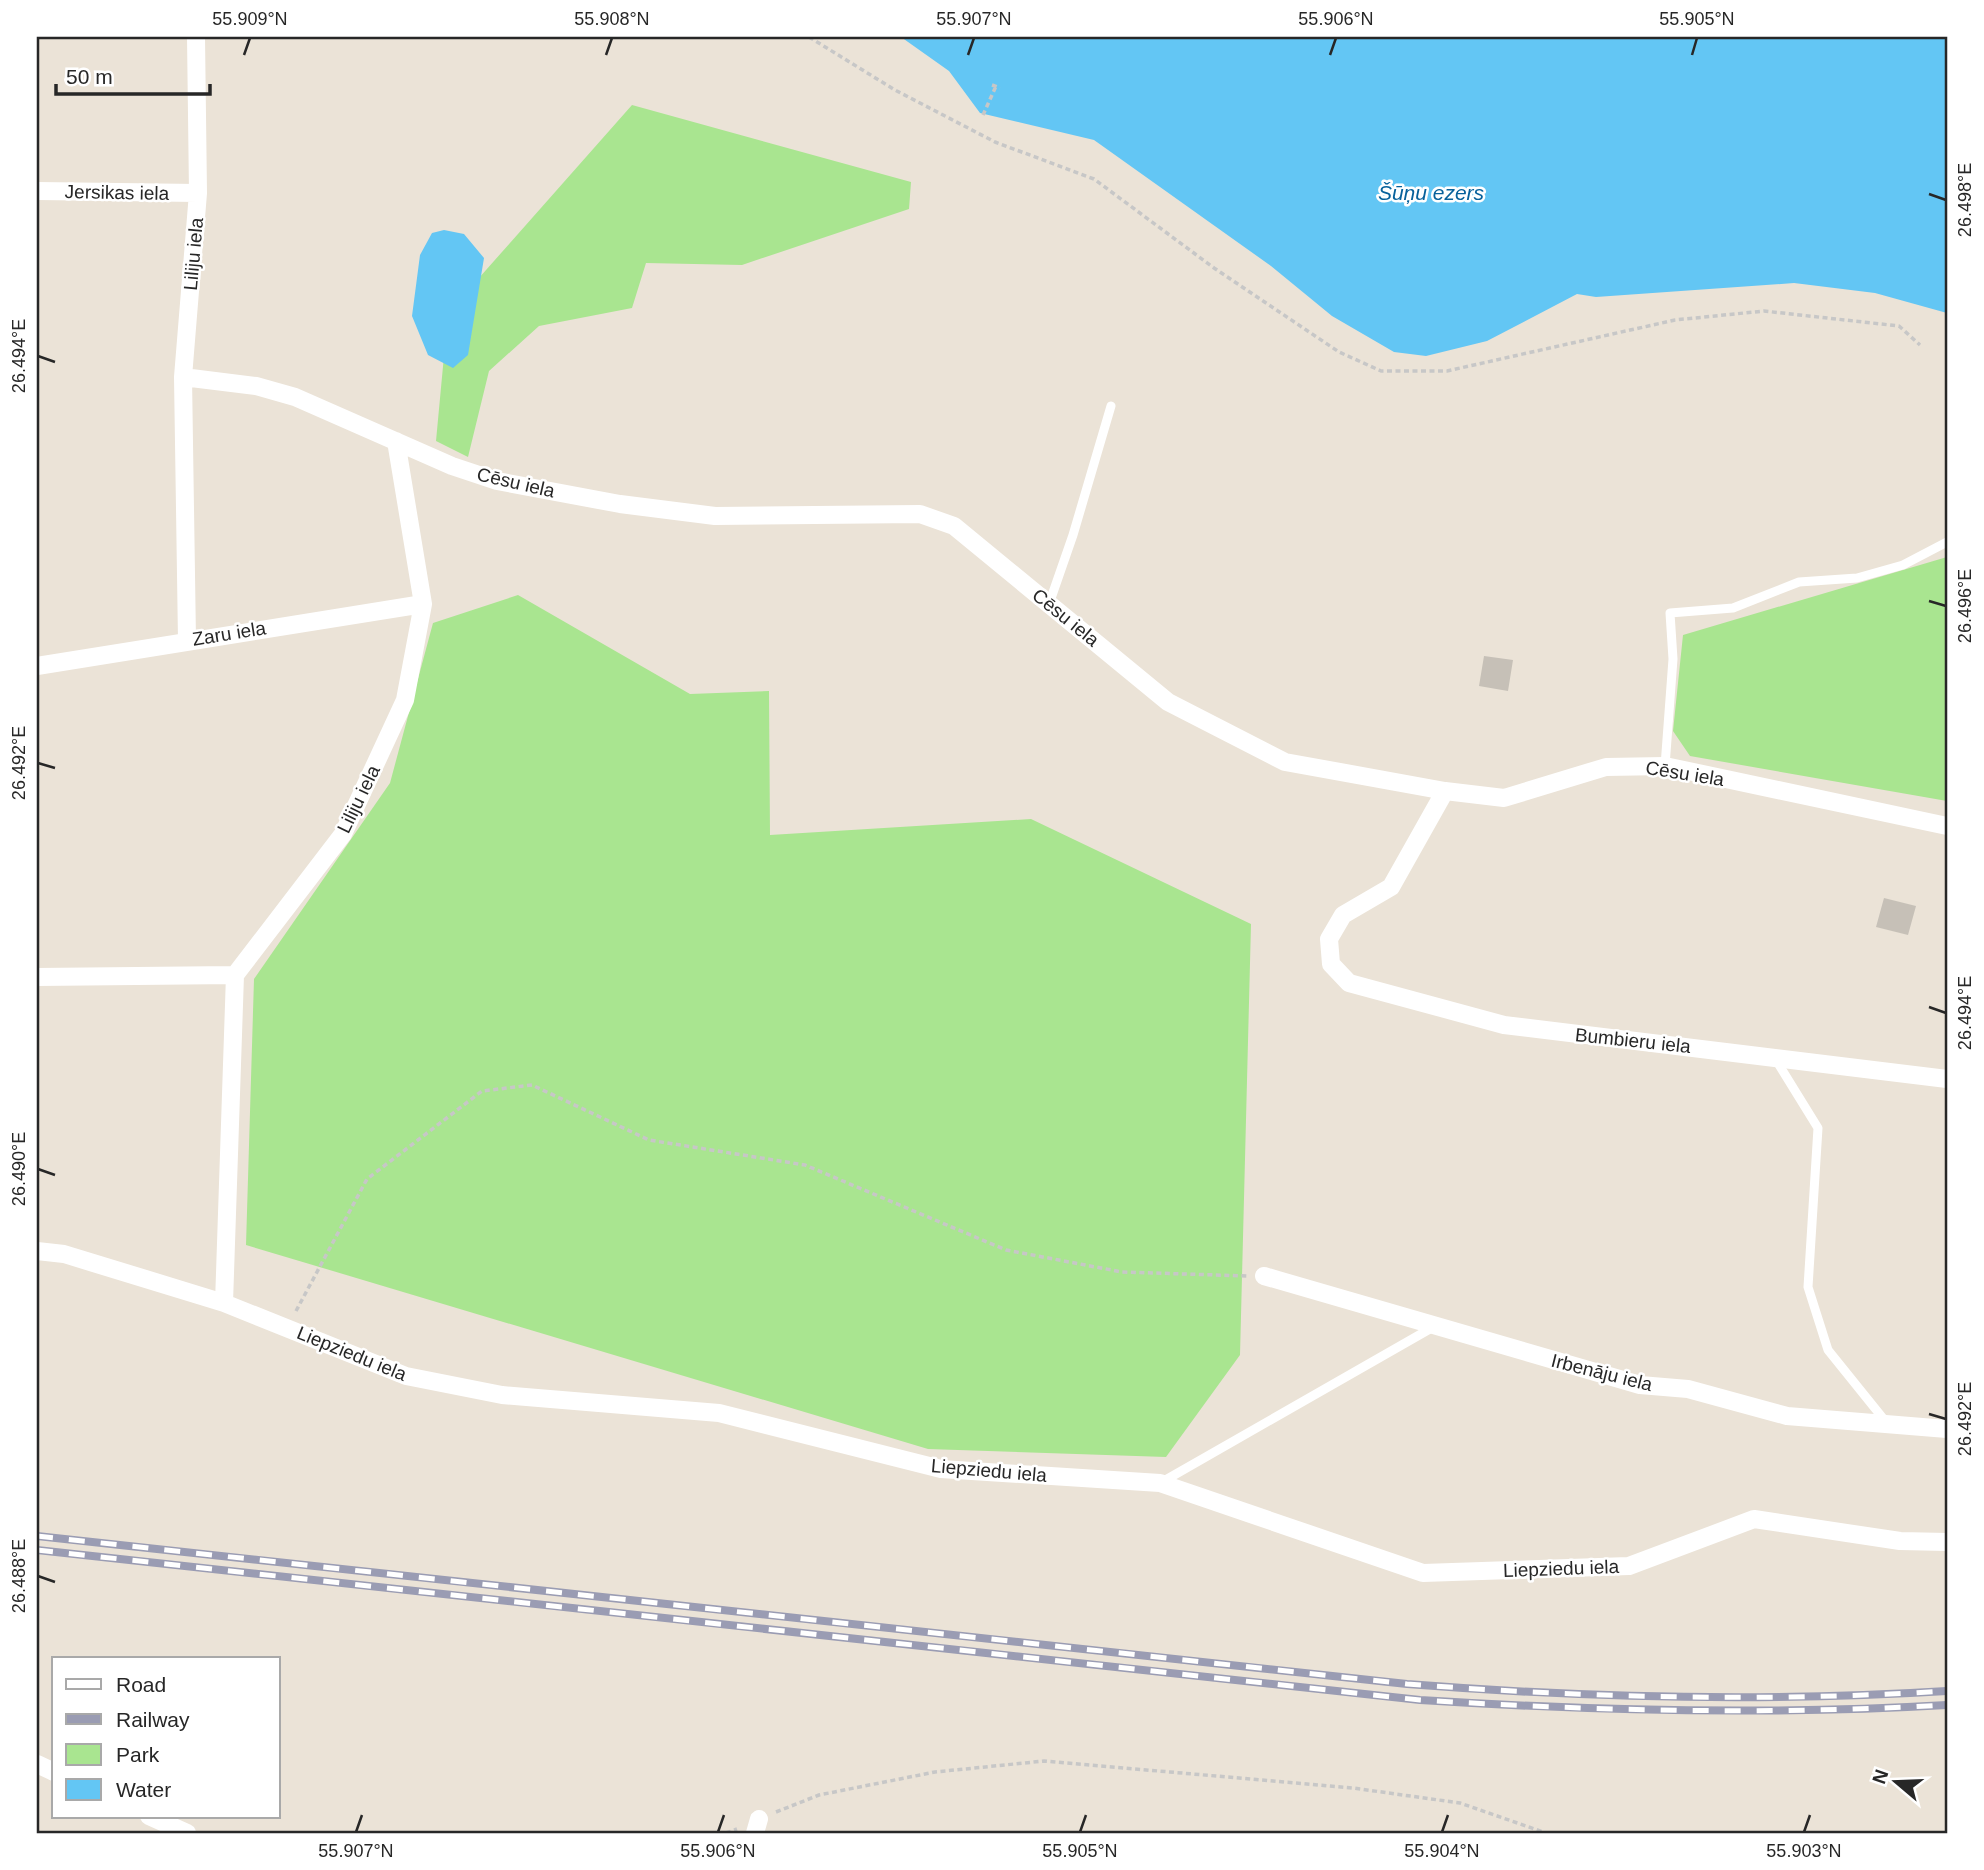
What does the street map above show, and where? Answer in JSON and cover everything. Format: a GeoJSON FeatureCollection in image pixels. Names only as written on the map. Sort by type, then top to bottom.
{"type":"FeatureCollection","features":[{"type":"Feature","properties":{"kind":"street","name":"Liliju iela"},"geometry":{"type":"LineString","coordinates":[[187,640],[183,377],[198,193],[195,37]]}},
{"type":"Feature","properties":{"kind":"street","name":"Jersikas iela"},"geometry":{"type":"LineString","coordinates":[[37,191],[198,193]]}},
{"type":"Feature","properties":{"kind":"street","name":"Cēsu iela"},"geometry":{"type":"LineString","coordinates":[[183,377],[256,386],[295,397],[452,466],[498,481],[620,504],[715,516],[920,514],[954,526],[1168,702],[1285,762],[1445,791],[1504,798],[1606,767],[1665,766],[1947,826]]}},
{"type":"Feature","properties":{"kind":"street","name":"Liliju iela"},"geometry":{"type":"LineString","coordinates":[[235,975],[343,834],[405,700],[423,604],[396,441]]}},
{"type":"Feature","properties":{"kind":"street","name":"Zaru iela"},"geometry":{"type":"LineString","coordinates":[[37,666],[423,604]]}},
{"type":"Feature","properties":{"kind":"street","name":"Bumbieru iela"},"geometry":{"type":"LineString","coordinates":[[1445,791],[1391,887],[1343,915],[1329,939],[1331,964],[1349,983],[1504,1026],[1947,1079]]}},
{"type":"Feature","properties":{"kind":"street"},"geometry":{"type":"LineString","coordinates":[[37,977],[235,975],[224,1303]]}},
{"type":"Feature","properties":{"kind":"street","name":"Liepziedu iela"},"geometry":{"type":"LineString","coordinates":[[37,1251],[64,1254],[224,1303],[406,1376],[502,1395],[719,1412],[941,1469],[1160,1483],[1423,1573],[1629,1566],[1754,1520],[1900,1541],[1947,1542]]}},
{"type":"Feature","properties":{"kind":"street","name":"Irbenāju iela"},"geometry":{"type":"LineString","coordinates":[[1264,1276],[1640,1385],[1688,1389],[1787,1416],[1947,1429]]}},
{"type":"Feature","properties":{"kind":"street"},"geometry":{"type":"LineString","coordinates":[[153,1818],[187,1833]]}},
{"type":"Feature","properties":{"kind":"lane"},"geometry":{"type":"LineString","coordinates":[[1049,604],[1073,535],[1111,406]]}},
{"type":"Feature","properties":{"kind":"lane"},"geometry":{"type":"LineString","coordinates":[[1665,766],[1673,659],[1670,613],[1733,608],[1799,582],[1857,578],[1903,565],[1947,542]]}},
{"type":"Feature","properties":{"kind":"lane"},"geometry":{"type":"LineString","coordinates":[[1776,1060],[1818,1128],[1808,1287],[1828,1350],[1888,1424]]}},
{"type":"Feature","properties":{"kind":"lane"},"geometry":{"type":"LineString","coordinates":[[1160,1483],[1436,1325]]}},
{"type":"Feature","properties":{"kind":"path"},"geometry":{"type":"LineString","coordinates":[[809,37],[895,90],[995,142],[1094,178],[1214,268],[1339,352],[1381,371],[1447,371],[1675,320],[1764,311],[1899,326],[1920,345]]}},
{"type":"Feature","properties":{"kind":"path"},"geometry":{"type":"LineString","coordinates":[[984,115],[996,86]]}},
{"type":"Feature","properties":{"kind":"path"},"geometry":{"type":"LineString","coordinates":[[288,1327],[367,1179],[482,1091],[531,1085],[649,1140],[805,1166],[1006,1250],[1122,1272],[1264,1276]]}},
{"type":"Feature","properties":{"kind":"path"},"geometry":{"type":"LineString","coordinates":[[726,1833],[757,1826],[819,1795],[935,1772],[1044,1761],[1353,1788],[1461,1803],[1546,1833]]}},
{"type":"Feature","properties":{"kind":"green space"},"geometry":{"type":"Polygon","coordinates":[[[632,105],[911,182],[909,209],[742,265],[646,263],[632,308],[539,326],[489,371],[468,457],[436,441],[448,313],[632,105]]]}},
{"type":"Feature","properties":{"kind":"green space"},"geometry":{"type":"Polygon","coordinates":[[[1947,557],[1947,801],[1690,756],[1673,731],[1683,635],[1947,557]]]}},
{"type":"Feature","properties":{"kind":"green space"},"geometry":{"type":"Polygon","coordinates":[[[518,595],[690,694],[769,691],[770,835],[1031,819],[1251,924],[1240,1355],[1166,1457],[928,1449],[246,1245],[254,979],[390,783],[433,623],[518,595]]]}},
{"type":"Feature","properties":{"kind":"water","name":"Šūņu ezers"},"geometry":{"type":"Polygon","coordinates":[[[901,37],[1947,37],[1947,313],[1875,293],[1794,283],[1596,297],[1577,294],[1487,341],[1426,356],[1394,352],[1332,316],[1271,266],[1094,140],[980,113],[949,71],[901,37]]]}},
{"type":"Feature","properties":{"kind":"water"},"geometry":{"type":"Polygon","coordinates":[[[444,230],[464,234],[484,258],[468,355],[453,368],[428,355],[412,316],[420,255],[432,233],[444,230]]]}},
{"type":"Feature","properties":{"kind":"building"},"geometry":{"type":"Polygon","coordinates":[[[1484,656],[1513,660],[1508,691],[1479,686],[1484,656]]]}},
{"type":"Feature","properties":{"kind":"building"},"geometry":{"type":"Polygon","coordinates":[[[1884,898],[1916,906],[1908,935],[1876,927],[1884,898]]]}},
{"type":"Feature","properties":{"kind":"railway"},"geometry":{"type":"LineString","coordinates":[[37,1536],[1407,1684],[1542,1693],[1677,1697],[1812,1697],[1947,1691]]}},
{"type":"Feature","properties":{"kind":"railway"},"geometry":{"type":"LineString","coordinates":[[37,1550],[1420,1700],[1552,1707],[1749,1711],[1947,1705]]}}]}
